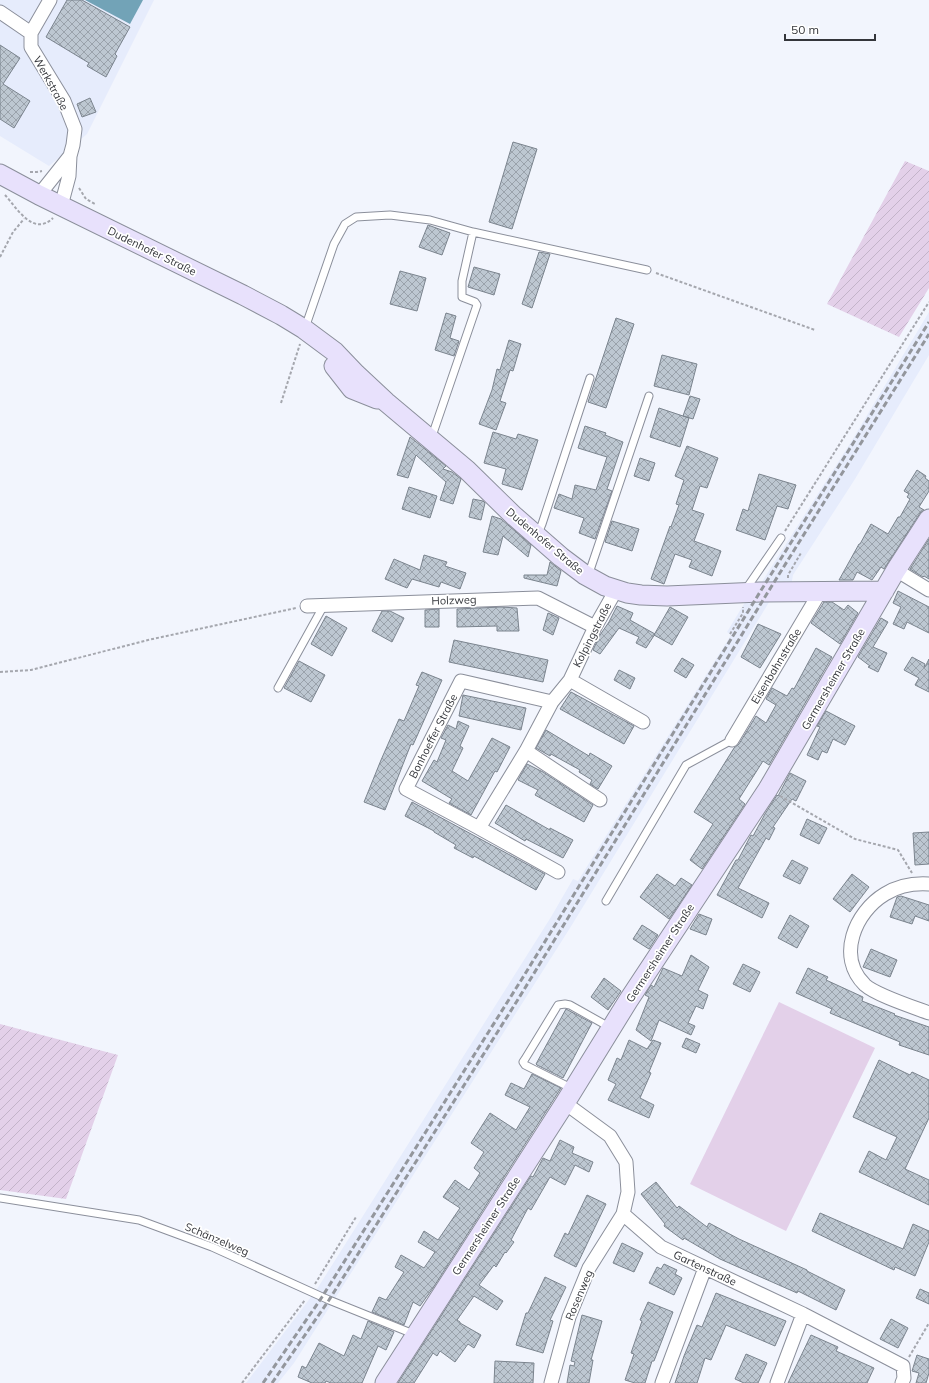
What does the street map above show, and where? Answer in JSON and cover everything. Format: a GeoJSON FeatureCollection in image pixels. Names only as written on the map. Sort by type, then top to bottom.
{"type":"FeatureCollection","features":[{"type":"Feature","properties":{"kind":"street"},"geometry":{"type":"LineString","coordinates":[[0,12],[31,33],[50,0]]}},
{"type":"Feature","properties":{"kind":"street","name":"Werkstraße"},"geometry":{"type":"LineString","coordinates":[[31,33],[31,47],[64,101],[75,129],[70,156],[69,176],[61,206]]}},
{"type":"Feature","properties":{"kind":"street","name":"Werkstraße"},"geometry":{"type":"LineString","coordinates":[[39,195],[70,156]]}},
{"type":"Feature","properties":{"kind":"street","name":"Dudenhofer Straße"},"geometry":{"type":"LineString","coordinates":[[0,174],[39,195],[242,295],[281,315],[304,329],[336,352],[356,374],[386,402],[467,470],[514,516],[562,557],[588,576],[616,590],[641,595],[667,596],[742,593],[884,591]]}},
{"type":"Feature","properties":{"kind":"street","name":"Germersheimer Straße"},"geometry":{"type":"LineString","coordinates":[[385,1383],[569,1096],[628,1001],[768,789],[896,570],[929,519]]}},
{"type":"Feature","properties":{"kind":"street"},"geometry":{"type":"LineString","coordinates":[[896,570],[929,590]]}},
{"type":"Feature","properties":{"kind":"street","name":"Kolpingstraße"},"geometry":{"type":"LineString","coordinates":[[479,828],[526,751],[552,702],[570,680],[595,627],[616,590]]}},
{"type":"Feature","properties":{"kind":"street","name":"Eisenbahnstraße"},"geometry":{"type":"LineString","coordinates":[[732,740],[820,592]]}},
{"type":"Feature","properties":{"kind":"street","name":"Holzweg"},"geometry":{"type":"LineString","coordinates":[[307,606],[538,598],[595,627]]}},
{"type":"Feature","properties":{"kind":"street","name":"Kolpingstraße"},"geometry":{"type":"LineString","coordinates":[[570,680],[643,722]]}},
{"type":"Feature","properties":{"kind":"street","name":"Bonhoeffer Straße"},"geometry":{"type":"LineString","coordinates":[[479,828],[406,788],[461,681],[552,702]]}},
{"type":"Feature","properties":{"kind":"street"},"geometry":{"type":"LineString","coordinates":[[526,751],[600,800]]}},
{"type":"Feature","properties":{"kind":"street"},"geometry":{"type":"LineString","coordinates":[[479,828],[558,872]]}},
{"type":"Feature","properties":{"kind":"street"},"geometry":{"type":"LineString","coordinates":[[923,883],[902,886],[886,893],[872,903],[854,930],[850,948],[854,971],[865,985],[876,992],[929,1013]]}},
{"type":"Feature","properties":{"kind":"street"},"geometry":{"type":"LineString","coordinates":[[569,1096],[610,1136],[626,1162],[628,1192],[623,1214]]}},
{"type":"Feature","properties":{"kind":"street","name":"Gartenstraße"},"geometry":{"type":"LineString","coordinates":[[623,1214],[661,1247],[803,1314],[903,1366]]}},
{"type":"Feature","properties":{"kind":"street","name":"Rosenweg"},"geometry":{"type":"LineString","coordinates":[[551,1383],[569,1317],[589,1268],[623,1214]]}},
{"type":"Feature","properties":{"kind":"street"},"geometry":{"type":"LineString","coordinates":[[662,1383],[705,1268]]}},
{"type":"Feature","properties":{"kind":"street"},"geometry":{"type":"LineString","coordinates":[[777,1383],[803,1314]]}},
{"type":"Feature","properties":{"kind":"street"},"geometry":{"type":"LineString","coordinates":[[902,1383],[904,1378],[903,1366]]}},
{"type":"Feature","properties":{"kind":"lane"},"geometry":{"type":"LineString","coordinates":[[304,329],[334,244],[345,224],[356,217],[390,215],[430,220],[473,232],[647,270]]}},
{"type":"Feature","properties":{"kind":"lane"},"geometry":{"type":"LineString","coordinates":[[431,439],[477,305],[475,302],[462,297],[462,281],[473,232]]}},
{"type":"Feature","properties":{"kind":"lane"},"geometry":{"type":"LineString","coordinates":[[537,536],[590,378]]}},
{"type":"Feature","properties":{"kind":"lane"},"geometry":{"type":"LineString","coordinates":[[588,576],[649,396]]}},
{"type":"Feature","properties":{"kind":"lane"},"geometry":{"type":"LineString","coordinates":[[742,593],[751,584],[781,538]]}},
{"type":"Feature","properties":{"kind":"lane"},"geometry":{"type":"LineString","coordinates":[[278,688],[324,605]]}},
{"type":"Feature","properties":{"kind":"lane"},"geometry":{"type":"LineString","coordinates":[[606,901],[686,765],[732,740]]}},
{"type":"Feature","properties":{"kind":"lane"},"geometry":{"type":"LineString","coordinates":[[569,1096],[524,1065],[523,1062],[558,1005],[570,1005],[611,1029]]}},
{"type":"Feature","properties":{"kind":"lane","name":"Schänzelweg"},"geometry":{"type":"LineString","coordinates":[[0,1198],[140,1220],[212,1247],[310,1292],[416,1335]]}},
{"type":"Feature","properties":{"kind":"path"},"geometry":{"type":"LineString","coordinates":[[0,192],[5,195],[24,219],[38,225],[48,223],[57,215],[61,206]]}},
{"type":"Feature","properties":{"kind":"path"},"geometry":{"type":"LineString","coordinates":[[0,257],[13,232],[24,219]]}},
{"type":"Feature","properties":{"kind":"path"},"geometry":{"type":"LineString","coordinates":[[647,270],[815,330]]}},
{"type":"Feature","properties":{"kind":"path"},"geometry":{"type":"LineString","coordinates":[[781,538],[929,302]]}},
{"type":"Feature","properties":{"kind":"path"},"geometry":{"type":"LineString","coordinates":[[281,404],[304,329]]}},
{"type":"Feature","properties":{"kind":"path"},"geometry":{"type":"LineString","coordinates":[[788,592],[788,576],[801,552]]}},
{"type":"Feature","properties":{"kind":"path"},"geometry":{"type":"LineString","coordinates":[[730,634],[743,613],[742,593]]}},
{"type":"Feature","properties":{"kind":"path"},"geometry":{"type":"LineString","coordinates":[[0,672],[31,670],[148,640],[307,606]]}},
{"type":"Feature","properties":{"kind":"path"},"geometry":{"type":"LineString","coordinates":[[768,789],[855,839],[898,850],[923,883]]}},
{"type":"Feature","properties":{"kind":"path"},"geometry":{"type":"LineString","coordinates":[[242,1383],[310,1292],[356,1217]]}},
{"type":"Feature","properties":{"kind":"path"},"geometry":{"type":"LineString","coordinates":[[903,1366],[929,1323]]}},
{"type":"Feature","properties":{"kind":"shaded area"},"geometry":{"type":"Polygon","coordinates":[[[0,0],[154,0],[87,134],[49,166],[0,136],[0,0]]]}},
{"type":"Feature","properties":{"kind":"shaded area"},"geometry":{"type":"Polygon","coordinates":[[[905,161],[929,171],[929,288],[899,337],[827,304],[905,161]]]}},
{"type":"Feature","properties":{"kind":"shaded area"},"geometry":{"type":"Polygon","coordinates":[[[929,312],[929,355],[855,479],[793,575],[791,586],[760,585],[851,442],[929,312]]]}},
{"type":"Feature","properties":{"kind":"shaded area"},"geometry":{"type":"Polygon","coordinates":[[[747,599],[771,599],[570,928],[294,1363],[278,1383],[246,1383],[317,1289],[551,917],[573,879],[578,881],[731,635],[727,632],[747,599]]]}},
{"type":"Feature","properties":{"kind":"shaded area"},"geometry":{"type":"Polygon","coordinates":[[[779,1002],[875,1048],[786,1231],[690,1184],[779,1002]]]}},
{"type":"Feature","properties":{"kind":"shaded area"},"geometry":{"type":"Polygon","coordinates":[[[0,1024],[118,1055],[66,1199],[0,1190],[0,1024]]]}},
{"type":"Feature","properties":{"kind":"water"},"geometry":{"type":"Polygon","coordinates":[[[85,0],[143,0],[130,24],[85,0]]]}},
{"type":"Feature","properties":{"kind":"building"},"geometry":{"type":"Polygon","coordinates":[[[67,0],[82,0],[130,27],[115,54],[117,56],[106,77],[87,66],[89,63],[46,37],[67,0]]]}},
{"type":"Feature","properties":{"kind":"building"},"geometry":{"type":"Polygon","coordinates":[[[0,45],[20,58],[3,84],[30,101],[14,128],[0,119],[0,45]]]}},
{"type":"Feature","properties":{"kind":"building"},"geometry":{"type":"Polygon","coordinates":[[[90,98],[96,112],[82,117],[77,104],[90,98]]]}},
{"type":"Feature","properties":{"kind":"building"},"geometry":{"type":"Polygon","coordinates":[[[513,142],[537,149],[512,229],[489,222],[513,142]]]}},
{"type":"Feature","properties":{"kind":"building"},"geometry":{"type":"Polygon","coordinates":[[[428,225],[450,233],[442,255],[419,247],[428,225]]]}},
{"type":"Feature","properties":{"kind":"building"},"geometry":{"type":"Polygon","coordinates":[[[539,252],[550,254],[532,308],[522,304],[539,252]]]}},
{"type":"Feature","properties":{"kind":"building"},"geometry":{"type":"Polygon","coordinates":[[[474,267],[500,274],[494,295],[468,287],[474,267]]]}},
{"type":"Feature","properties":{"kind":"building"},"geometry":{"type":"Polygon","coordinates":[[[400,271],[426,278],[417,311],[390,304],[400,271]]]}},
{"type":"Feature","properties":{"kind":"building"},"geometry":{"type":"Polygon","coordinates":[[[446,313],[456,316],[450,338],[459,341],[454,356],[435,350],[446,313]]]}},
{"type":"Feature","properties":{"kind":"building"},"geometry":{"type":"Polygon","coordinates":[[[616,318],[634,324],[606,408],[588,402],[616,318]]]}},
{"type":"Feature","properties":{"kind":"building"},"geometry":{"type":"Polygon","coordinates":[[[509,340],[521,344],[513,371],[510,370],[500,401],[506,403],[496,430],[479,424],[492,390],[497,369],[500,370],[509,340]]]}},
{"type":"Feature","properties":{"kind":"building"},"geometry":{"type":"Polygon","coordinates":[[[662,355],[697,364],[689,395],[654,386],[662,355]]]}},
{"type":"Feature","properties":{"kind":"building"},"geometry":{"type":"Polygon","coordinates":[[[690,396],[700,399],[693,419],[683,416],[690,396]]]}},
{"type":"Feature","properties":{"kind":"building"},"geometry":{"type":"Polygon","coordinates":[[[659,408],[689,418],[680,447],[650,437],[659,408]]]}},
{"type":"Feature","properties":{"kind":"building"},"geometry":{"type":"Polygon","coordinates":[[[585,426],[606,433],[605,435],[623,442],[607,489],[612,491],[595,539],[579,533],[584,518],[554,508],[559,494],[572,499],[575,485],[596,490],[607,457],[578,448],[585,426]]]}},
{"type":"Feature","properties":{"kind":"building"},"geometry":{"type":"Polygon","coordinates":[[[493,432],[516,439],[518,434],[538,440],[522,490],[502,484],[506,469],[484,463],[493,432]]]}},
{"type":"Feature","properties":{"kind":"building"},"geometry":{"type":"Polygon","coordinates":[[[410,437],[446,466],[443,469],[452,472],[461,479],[453,504],[440,500],[446,482],[416,455],[408,478],[397,475],[410,437]]]}},
{"type":"Feature","properties":{"kind":"building"},"geometry":{"type":"Polygon","coordinates":[[[687,446],[718,458],[707,488],[700,486],[692,510],[704,514],[694,541],[721,551],[712,576],[689,567],[692,560],[675,554],[664,584],[651,579],[679,505],[676,504],[684,480],[675,476],[687,446]]]}},
{"type":"Feature","properties":{"kind":"building"},"geometry":{"type":"Polygon","coordinates":[[[640,458],[655,463],[649,481],[634,476],[640,458]]]}},
{"type":"Feature","properties":{"kind":"building"},"geometry":{"type":"Polygon","coordinates":[[[917,470],[926,476],[925,478],[929,481],[929,491],[919,507],[924,510],[920,513],[884,569],[881,567],[872,580],[857,572],[853,580],[839,580],[871,524],[888,534],[910,499],[907,497],[909,494],[904,491],[917,470]]]}},
{"type":"Feature","properties":{"kind":"building"},"geometry":{"type":"Polygon","coordinates":[[[759,474],[796,485],[788,509],[777,506],[765,540],[736,530],[743,509],[748,511],[759,474]]]}},
{"type":"Feature","properties":{"kind":"building"},"geometry":{"type":"Polygon","coordinates":[[[409,487],[437,496],[430,518],[402,509],[409,487]]]}},
{"type":"Feature","properties":{"kind":"building"},"geometry":{"type":"Polygon","coordinates":[[[473,499],[483,501],[485,503],[481,520],[469,517],[473,499]]]}},
{"type":"Feature","properties":{"kind":"building"},"geometry":{"type":"Polygon","coordinates":[[[492,516],[501,519],[531,545],[528,557],[503,536],[498,555],[483,552],[492,516]]]}},
{"type":"Feature","properties":{"kind":"building"},"geometry":{"type":"Polygon","coordinates":[[[612,521],[639,529],[632,551],[605,542],[612,521]]]}},
{"type":"Feature","properties":{"kind":"building"},"geometry":{"type":"Polygon","coordinates":[[[929,539],[929,579],[910,569],[929,539]]]}},
{"type":"Feature","properties":{"kind":"building"},"geometry":{"type":"Polygon","coordinates":[[[424,555],[447,562],[445,566],[466,573],[460,589],[441,582],[439,587],[412,579],[407,588],[385,579],[394,559],[420,570],[424,555]]]}},
{"type":"Feature","properties":{"kind":"building"},"geometry":{"type":"Polygon","coordinates":[[[550,562],[561,571],[557,586],[524,578],[524,575],[547,575],[550,562]]]}},
{"type":"Feature","properties":{"kind":"building"},"geometry":{"type":"Polygon","coordinates":[[[898,591],[929,607],[929,633],[907,622],[904,629],[893,624],[901,607],[893,603],[898,591]]]}},
{"type":"Feature","properties":{"kind":"building"},"geometry":{"type":"Polygon","coordinates":[[[824,602],[832,602],[844,610],[848,605],[858,613],[840,644],[811,623],[824,602]]]}},
{"type":"Feature","properties":{"kind":"building"},"geometry":{"type":"Polygon","coordinates":[[[617,606],[633,613],[630,620],[655,634],[646,648],[636,643],[639,637],[619,628],[600,654],[593,650],[617,606]]]}},
{"type":"Feature","properties":{"kind":"building"},"geometry":{"type":"Polygon","coordinates":[[[501,607],[517,608],[519,631],[497,631],[497,626],[457,627],[457,609],[501,607]]]}},
{"type":"Feature","properties":{"kind":"building"},"geometry":{"type":"Polygon","coordinates":[[[670,607],[688,617],[672,645],[654,635],[670,607]]]}},
{"type":"Feature","properties":{"kind":"building"},"geometry":{"type":"Polygon","coordinates":[[[439,609],[439,627],[425,627],[425,610],[439,609]]]}},
{"type":"Feature","properties":{"kind":"building"},"geometry":{"type":"Polygon","coordinates":[[[382,611],[390,611],[404,618],[392,642],[372,631],[382,611]]]}},
{"type":"Feature","properties":{"kind":"building"},"geometry":{"type":"Polygon","coordinates":[[[548,613],[559,618],[553,635],[543,630],[548,613]]]}},
{"type":"Feature","properties":{"kind":"building"},"geometry":{"type":"Polygon","coordinates":[[[326,616],[347,628],[332,656],[311,644],[326,616]]]}},
{"type":"Feature","properties":{"kind":"building"},"geometry":{"type":"Polygon","coordinates":[[[881,618],[888,622],[873,647],[887,653],[878,672],[868,667],[870,666],[858,657],[881,618]]]}},
{"type":"Feature","properties":{"kind":"building"},"geometry":{"type":"Polygon","coordinates":[[[758,624],[781,634],[760,668],[741,657],[758,624]]]}},
{"type":"Feature","properties":{"kind":"building"},"geometry":{"type":"Polygon","coordinates":[[[454,640],[548,660],[543,682],[449,662],[454,640]]]}},
{"type":"Feature","properties":{"kind":"building"},"geometry":{"type":"Polygon","coordinates":[[[816,648],[832,657],[769,765],[763,761],[739,799],[745,804],[702,869],[690,860],[713,824],[694,812],[756,716],[766,723],[776,705],[766,699],[772,688],[787,696],[792,688],[794,689],[816,648]]]}},
{"type":"Feature","properties":{"kind":"building"},"geometry":{"type":"Polygon","coordinates":[[[912,657],[925,664],[924,667],[929,659],[929,692],[915,685],[919,678],[904,670],[912,657]]]}},
{"type":"Feature","properties":{"kind":"building"},"geometry":{"type":"Polygon","coordinates":[[[682,658],[694,665],[686,678],[674,671],[682,658]]]}},
{"type":"Feature","properties":{"kind":"building"},"geometry":{"type":"Polygon","coordinates":[[[299,661],[325,675],[311,702],[284,688],[299,661]]]}},
{"type":"Feature","properties":{"kind":"building"},"geometry":{"type":"Polygon","coordinates":[[[619,670],[635,678],[630,689],[614,680],[619,670]]]}},
{"type":"Feature","properties":{"kind":"building"},"geometry":{"type":"Polygon","coordinates":[[[422,672],[442,680],[413,745],[411,744],[385,810],[364,802],[399,719],[404,721],[419,686],[416,685],[422,672]]]}},
{"type":"Feature","properties":{"kind":"building"},"geometry":{"type":"Polygon","coordinates":[[[571,692],[634,726],[624,744],[560,709],[571,692]]]}},
{"type":"Feature","properties":{"kind":"building"},"geometry":{"type":"Polygon","coordinates":[[[463,695],[526,708],[521,730],[459,716],[463,695]]]}},
{"type":"Feature","properties":{"kind":"building"},"geometry":{"type":"Polygon","coordinates":[[[826,711],[855,726],[845,745],[833,739],[827,753],[822,751],[818,760],[807,755],[820,727],[817,726],[826,711]]]}},
{"type":"Feature","properties":{"kind":"building"},"geometry":{"type":"Polygon","coordinates":[[[458,721],[469,726],[460,746],[463,748],[452,771],[468,781],[492,738],[510,747],[471,815],[449,803],[452,799],[422,781],[434,760],[437,762],[446,740],[441,738],[448,725],[456,729],[458,721]]]}},
{"type":"Feature","properties":{"kind":"building"},"geometry":{"type":"Polygon","coordinates":[[[546,730],[589,756],[590,753],[612,766],[598,789],[590,784],[592,780],[579,772],[580,770],[551,754],[550,756],[536,748],[546,730]]]}},
{"type":"Feature","properties":{"kind":"building"},"geometry":{"type":"Polygon","coordinates":[[[527,764],[543,772],[593,805],[584,822],[535,795],[538,790],[518,780],[527,764]]]}},
{"type":"Feature","properties":{"kind":"building"},"geometry":{"type":"Polygon","coordinates":[[[790,773],[806,781],[796,801],[792,799],[773,827],[775,828],[769,840],[766,838],[738,888],[769,903],[762,918],[717,895],[736,860],[738,860],[751,835],[753,836],[765,814],[777,795],[778,796],[790,773]]]}},
{"type":"Feature","properties":{"kind":"building"},"geometry":{"type":"Polygon","coordinates":[[[412,802],[545,874],[536,890],[474,856],[473,858],[454,848],[456,845],[434,831],[405,816],[412,802]]]}},
{"type":"Feature","properties":{"kind":"building"},"geometry":{"type":"Polygon","coordinates":[[[506,805],[550,830],[550,828],[573,840],[563,858],[526,839],[525,841],[495,823],[506,805]]]}},
{"type":"Feature","properties":{"kind":"building"},"geometry":{"type":"Polygon","coordinates":[[[807,819],[827,828],[819,844],[800,835],[807,819]]]}},
{"type":"Feature","properties":{"kind":"building"},"geometry":{"type":"Polygon","coordinates":[[[929,832],[929,864],[915,865],[913,833],[929,832]]]}},
{"type":"Feature","properties":{"kind":"building"},"geometry":{"type":"Polygon","coordinates":[[[792,860],[808,868],[800,884],[783,876],[792,860]]]}},
{"type":"Feature","properties":{"kind":"building"},"geometry":{"type":"Polygon","coordinates":[[[657,874],[675,886],[681,878],[692,885],[669,919],[640,897],[657,874]]]}},
{"type":"Feature","properties":{"kind":"building"},"geometry":{"type":"Polygon","coordinates":[[[852,874],[869,887],[850,912],[833,899],[852,874]]]}},
{"type":"Feature","properties":{"kind":"building"},"geometry":{"type":"Polygon","coordinates":[[[901,896],[929,905],[929,921],[915,916],[912,924],[890,917],[897,897],[901,896]]]}},
{"type":"Feature","properties":{"kind":"building"},"geometry":{"type":"Polygon","coordinates":[[[699,914],[712,919],[706,935],[690,929],[699,914]]]}},
{"type":"Feature","properties":{"kind":"building"},"geometry":{"type":"Polygon","coordinates":[[[790,915],[809,926],[797,948],[778,938],[790,915]]]}},
{"type":"Feature","properties":{"kind":"building"},"geometry":{"type":"Polygon","coordinates":[[[642,925],[658,935],[649,949],[633,939],[642,925]]]}},
{"type":"Feature","properties":{"kind":"building"},"geometry":{"type":"Polygon","coordinates":[[[871,949],[897,960],[890,977],[863,967],[871,949]]]}},
{"type":"Feature","properties":{"kind":"building"},"geometry":{"type":"Polygon","coordinates":[[[691,955],[709,967],[698,990],[708,995],[703,1009],[696,1006],[688,1023],[695,1026],[691,1035],[659,1020],[651,1041],[636,1030],[649,997],[645,995],[651,985],[654,987],[663,968],[682,976],[691,955]]]}},
{"type":"Feature","properties":{"kind":"building"},"geometry":{"type":"Polygon","coordinates":[[[743,964],[760,972],[750,992],[733,984],[743,964]]]}},
{"type":"Feature","properties":{"kind":"building"},"geometry":{"type":"Polygon","coordinates":[[[808,968],[828,977],[826,980],[863,997],[862,1001],[895,1014],[894,1015],[929,1027],[929,1055],[899,1045],[900,1042],[830,1013],[832,1009],[796,993],[808,968]]]}},
{"type":"Feature","properties":{"kind":"building"},"geometry":{"type":"Polygon","coordinates":[[[604,978],[621,991],[608,1010],[591,997],[604,978]]]}},
{"type":"Feature","properties":{"kind":"building"},"geometry":{"type":"Polygon","coordinates":[[[566,1009],[592,1023],[563,1078],[536,1064],[566,1009]]]}},
{"type":"Feature","properties":{"kind":"building"},"geometry":{"type":"Polygon","coordinates":[[[686,1038],[700,1044],[696,1053],[682,1047],[686,1038]]]}},
{"type":"Feature","properties":{"kind":"building"},"geometry":{"type":"Polygon","coordinates":[[[629,1040],[647,1049],[653,1040],[661,1043],[649,1072],[651,1073],[640,1098],[654,1105],[649,1118],[608,1100],[616,1084],[608,1080],[617,1058],[621,1060],[629,1040]]]}},
{"type":"Feature","properties":{"kind":"building"},"geometry":{"type":"Polygon","coordinates":[[[879,1060],[910,1075],[912,1072],[929,1080],[929,1118],[905,1169],[929,1180],[929,1205],[859,1172],[869,1151],[886,1160],[897,1137],[853,1117],[879,1060]]]}},
{"type":"Feature","properties":{"kind":"building"},"geometry":{"type":"Polygon","coordinates":[[[532,1074],[561,1088],[433,1288],[420,1306],[413,1302],[404,1325],[372,1312],[379,1297],[386,1300],[404,1272],[395,1267],[401,1255],[424,1268],[435,1252],[418,1242],[424,1231],[438,1240],[460,1208],[443,1197],[455,1180],[469,1190],[480,1173],[474,1168],[484,1152],[471,1143],[490,1113],[516,1130],[530,1107],[505,1095],[511,1083],[524,1089],[532,1074]]]}},
{"type":"Feature","properties":{"kind":"building"},"geometry":{"type":"Polygon","coordinates":[[[560,1140],[574,1147],[572,1153],[593,1162],[589,1172],[575,1165],[565,1185],[550,1177],[531,1210],[528,1208],[511,1240],[514,1242],[506,1253],[505,1252],[496,1267],[494,1265],[479,1285],[503,1301],[497,1310],[474,1296],[457,1320],[481,1335],[474,1348],[468,1344],[455,1362],[440,1351],[437,1356],[433,1353],[414,1383],[398,1383],[531,1176],[533,1177],[543,1158],[550,1161],[560,1140]]]}},
{"type":"Feature","properties":{"kind":"building"},"geometry":{"type":"Polygon","coordinates":[[[656,1182],[677,1208],[679,1206],[707,1227],[709,1223],[845,1290],[836,1310],[798,1291],[797,1293],[720,1259],[684,1238],[683,1240],[664,1226],[665,1224],[641,1194],[656,1182]]]}},
{"type":"Feature","properties":{"kind":"building"},"geometry":{"type":"Polygon","coordinates":[[[587,1195],[606,1204],[576,1267],[554,1256],[565,1233],[568,1235],[587,1195]]]}},
{"type":"Feature","properties":{"kind":"building"},"geometry":{"type":"Polygon","coordinates":[[[820,1213],[903,1249],[913,1224],[929,1231],[929,1242],[915,1276],[895,1267],[894,1270],[812,1231],[820,1213]]]}},
{"type":"Feature","properties":{"kind":"building"},"geometry":{"type":"Polygon","coordinates":[[[622,1243],[643,1253],[634,1272],[613,1263],[622,1243]]]}},
{"type":"Feature","properties":{"kind":"building"},"geometry":{"type":"Polygon","coordinates":[[[664,1264],[677,1270],[675,1274],[682,1278],[674,1295],[649,1283],[657,1267],[661,1269],[664,1264]]]}},
{"type":"Feature","properties":{"kind":"building"},"geometry":{"type":"Polygon","coordinates":[[[545,1277],[566,1287],[550,1320],[553,1321],[543,1353],[516,1345],[526,1313],[528,1313],[545,1277]]]}},
{"type":"Feature","properties":{"kind":"building"},"geometry":{"type":"Polygon","coordinates":[[[920,1289],[929,1293],[929,1304],[916,1298],[920,1289]]]}},
{"type":"Feature","properties":{"kind":"building"},"geometry":{"type":"Polygon","coordinates":[[[716,1293],[786,1321],[775,1346],[726,1325],[711,1360],[705,1358],[697,1383],[675,1383],[697,1325],[702,1327],[716,1293]]]}},
{"type":"Feature","properties":{"kind":"building"},"geometry":{"type":"Polygon","coordinates":[[[648,1302],[673,1312],[654,1361],[652,1361],[645,1383],[635,1383],[625,1380],[634,1354],[631,1353],[642,1321],[640,1320],[648,1302]]]}},
{"type":"Feature","properties":{"kind":"building"},"geometry":{"type":"Polygon","coordinates":[[[582,1315],[602,1321],[591,1360],[593,1360],[589,1383],[567,1383],[570,1365],[574,1366],[575,1362],[571,1361],[582,1315]]]}},
{"type":"Feature","properties":{"kind":"building"},"geometry":{"type":"Polygon","coordinates":[[[891,1319],[908,1328],[898,1348],[880,1339],[891,1319]]]}},
{"type":"Feature","properties":{"kind":"building"},"geometry":{"type":"Polygon","coordinates":[[[368,1321],[394,1332],[386,1350],[378,1346],[362,1383],[331,1383],[326,1381],[325,1383],[312,1383],[298,1377],[302,1366],[306,1368],[319,1343],[344,1356],[353,1335],[361,1339],[368,1321]]]}},
{"type":"Feature","properties":{"kind":"building"},"geometry":{"type":"Polygon","coordinates":[[[811,1335],[838,1347],[836,1351],[874,1368],[867,1383],[788,1383],[811,1335]]]}},
{"type":"Feature","properties":{"kind":"building"},"geometry":{"type":"Polygon","coordinates":[[[746,1354],[767,1363],[758,1383],[744,1383],[735,1379],[746,1354]]]}},
{"type":"Feature","properties":{"kind":"building"},"geometry":{"type":"Polygon","coordinates":[[[917,1355],[929,1359],[929,1373],[926,1383],[916,1383],[919,1373],[912,1371],[917,1355]]]}},
{"type":"Feature","properties":{"kind":"building"},"geometry":{"type":"Polygon","coordinates":[[[495,1361],[534,1363],[533,1383],[494,1383],[495,1361]]]}},
{"type":"Feature","properties":{"kind":"railway"},"geometry":{"type":"LineString","coordinates":[[263,1383],[322,1297],[525,974],[760,592],[929,322]]}},
{"type":"Feature","properties":{"kind":"railway"},"geometry":{"type":"LineString","coordinates":[[272,1383],[329,1300],[517,1001],[768,592],[929,334]]}}]}
